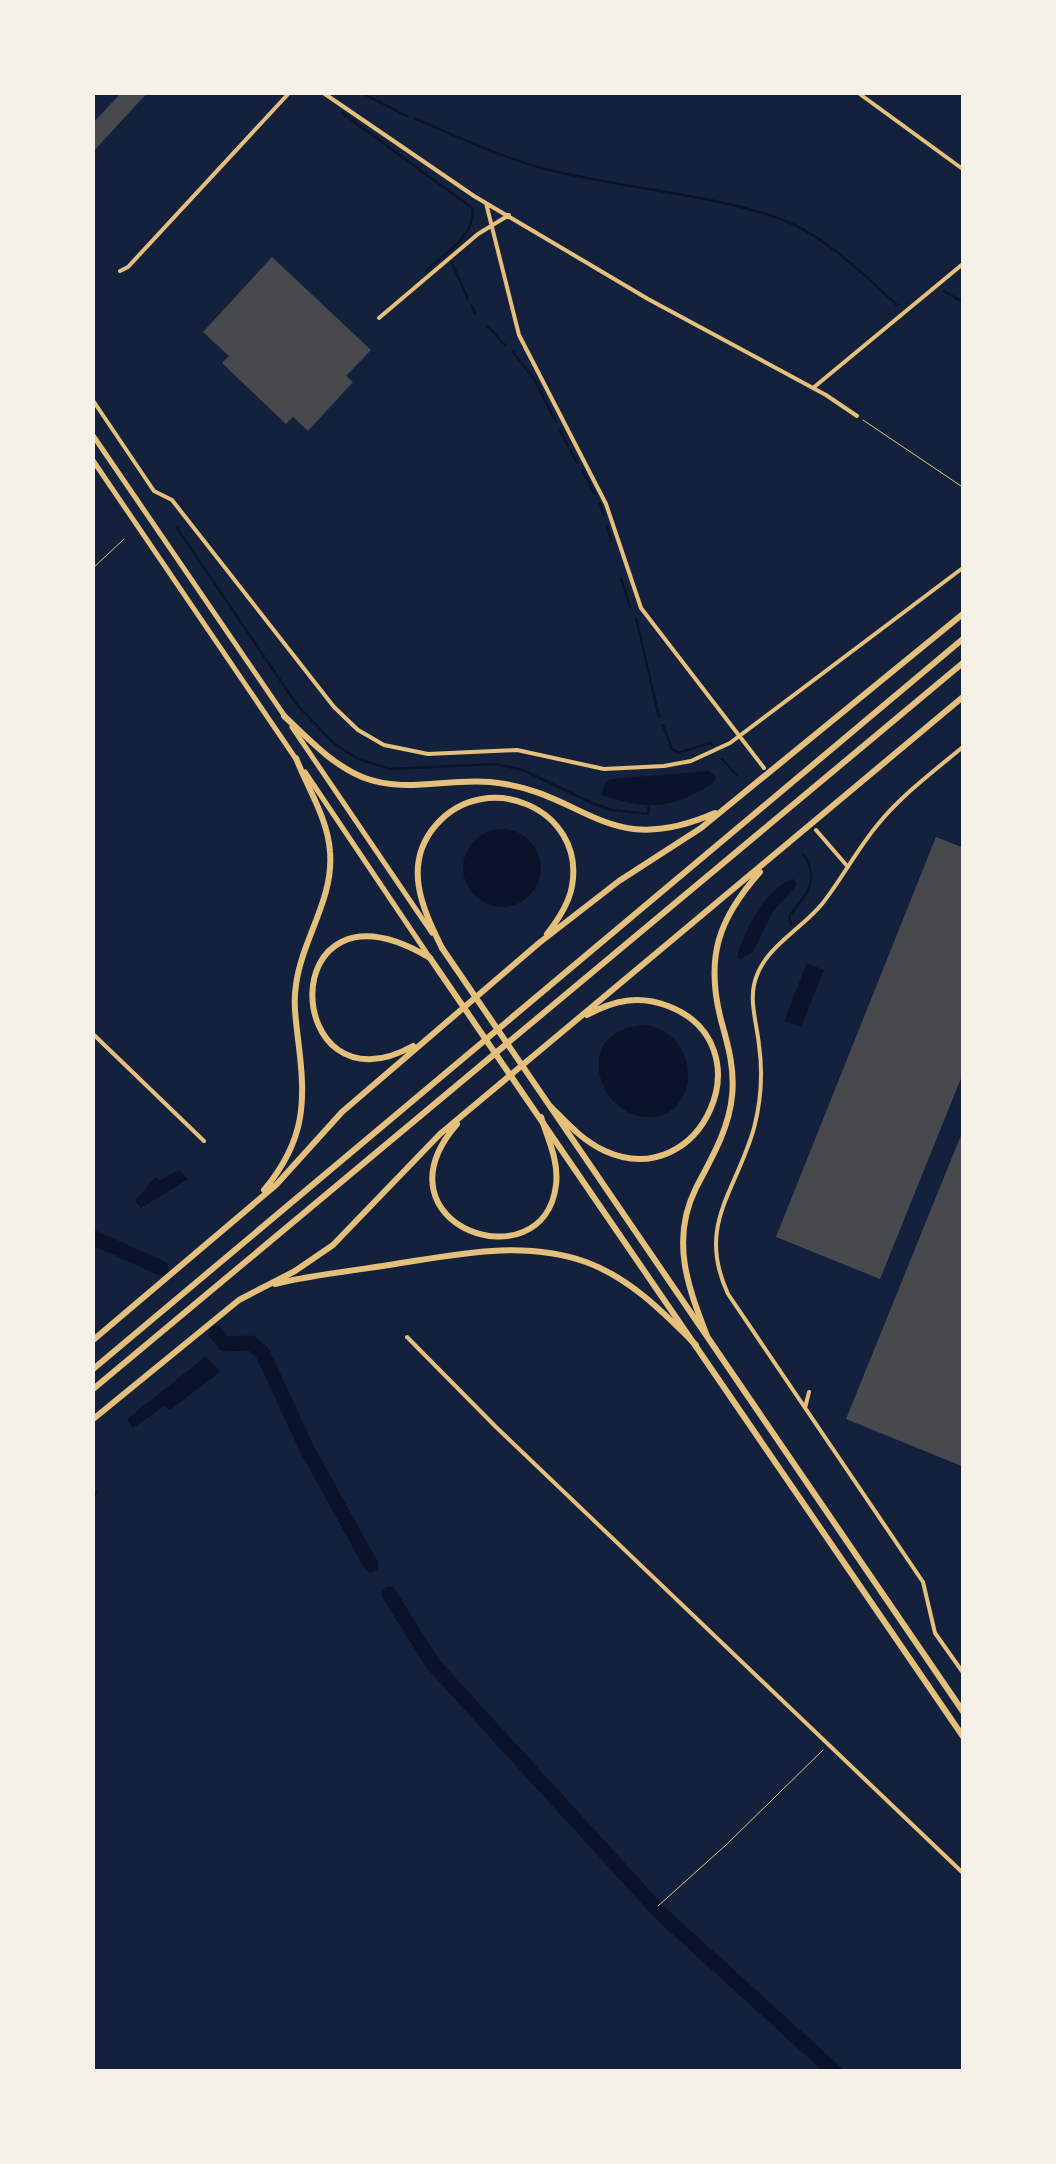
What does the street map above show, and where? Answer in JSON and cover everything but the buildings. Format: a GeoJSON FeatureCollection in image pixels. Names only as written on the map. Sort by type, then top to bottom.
{"type":"FeatureCollection","features":[{"type":"Feature","properties":{"kind":"main road"},"geometry":{"type":"LineString","coordinates":[[92,434],[964,1713]]}},
{"type":"Feature","properties":{"kind":"main road"},"geometry":{"type":"LineString","coordinates":[[92,460],[964,1738]]}},
{"type":"Feature","properties":{"kind":"main road"},"geometry":{"type":"LineString","coordinates":[[92,1341],[247,1210],[288,1173],[342,1112],[539,943],[618,881],[701,828],[964,613]]}},
{"type":"Feature","properties":{"kind":"main road"},"geometry":{"type":"LineString","coordinates":[[92,1370],[964,638]]}},
{"type":"Feature","properties":{"kind":"main road"},"geometry":{"type":"LineString","coordinates":[[92,1390],[964,662]]}},
{"type":"Feature","properties":{"kind":"main road"},"geometry":{"type":"LineString","coordinates":[[92,1420],[239,1300],[333,1245],[417,1154],[964,696]]}},
{"type":"Feature","properties":{"kind":"main road"},"geometry":{"type":"LineString","coordinates":[[284,716],[332,760],[380,783],[418,786],[488,782],[518,786],[602,822],[633,830],[674,828],[734,802]]}},
{"type":"Feature","properties":{"kind":"main road"},"geometry":{"type":"LineString","coordinates":[[247,1210],[280,1170],[299,1129],[304,1092],[295,989],[330,872],[326,826],[296,758]]}},
{"type":"Feature","properties":{"kind":"main road"},"geometry":{"type":"LineString","coordinates":[[442,948],[418,890],[421,848],[433,829],[460,804],[491,797],[521,801],[535,808],[554,826],[570,852],[573,872],[569,898],[539,943]]}},
{"type":"Feature","properties":{"kind":"main road"},"geometry":{"type":"LineString","coordinates":[[707,1336],[686,1280],[682,1240],[693,1194],[725,1128],[732,1097],[733,1071],[714,988],[716,947],[738,896],[773,857]]}},
{"type":"Feature","properties":{"kind":"main road"},"geometry":{"type":"LineString","coordinates":[[427,1038],[397,1055],[354,1056],[322,1034],[311,1001],[313,979],[322,962],[335,947],[350,939],[384,937],[430,958]]}},
{"type":"Feature","properties":{"kind":"main road"},"geometry":{"type":"LineString","coordinates":[[551,1108],[603,1150],[624,1157],[650,1158],[682,1146],[697,1132],[714,1106],[718,1086],[717,1062],[702,1030],[680,1011],[661,1003],[640,999],[618,1001],[562,1033]]}},
{"type":"Feature","properties":{"kind":"main road"},"geometry":{"type":"LineString","coordinates":[[466,1114],[437,1154],[434,1191],[452,1220],[474,1234],[494,1238],[531,1226],[550,1204],[556,1187],[555,1161],[540,1117]]}},
{"type":"Feature","properties":{"kind":"main road"},"geometry":{"type":"LineString","coordinates":[[260,1289],[315,1276],[432,1258],[529,1250],[586,1262],[610,1274],[653,1304],[696,1345]]}},
{"type":"Feature","properties":{"kind":"street"},"geometry":{"type":"LineString","coordinates":[[120,271],[128,267],[290,92]]}},
{"type":"Feature","properties":{"kind":"street"},"geometry":{"type":"LineString","coordinates":[[322,92],[486,203],[857,416]]}},
{"type":"Feature","properties":{"kind":"street"},"geometry":{"type":"LineString","coordinates":[[857,92],[964,170]]}},
{"type":"Feature","properties":{"kind":"street"},"geometry":{"type":"LineString","coordinates":[[486,203],[525,350],[606,504],[641,608],[764,768]]}},
{"type":"Feature","properties":{"kind":"street"},"geometry":{"type":"LineString","coordinates":[[379,318],[509,215]]}},
{"type":"Feature","properties":{"kind":"street"},"geometry":{"type":"LineString","coordinates":[[813,388],[964,262]]}},
{"type":"Feature","properties":{"kind":"street"},"geometry":{"type":"LineString","coordinates":[[92,399],[154,491],[172,500],[334,707],[370,738],[412,753],[518,750],[588,767],[618,769],[691,760],[716,752],[964,567]]}},
{"type":"Feature","properties":{"kind":"street"},"geometry":{"type":"LineString","coordinates":[[964,746],[896,805],[868,836],[821,906],[764,960],[752,998],[760,1058],[759,1106],[749,1144],[720,1210],[715,1236],[718,1268],[728,1294],[923,1582],[935,1633],[964,1674]]}},
{"type":"Feature","properties":{"kind":"street"},"geometry":{"type":"LineString","coordinates":[[816,830],[848,867]]}},
{"type":"Feature","properties":{"kind":"street"},"geometry":{"type":"LineString","coordinates":[[92,1033],[204,1141]]}},
{"type":"Feature","properties":{"kind":"street"},"geometry":{"type":"LineString","coordinates":[[407,1337],[500,1432],[964,1874]]}},
{"type":"Feature","properties":{"kind":"street"},"geometry":{"type":"LineString","coordinates":[[805,1408],[809,1392]]}},
{"type":"Feature","properties":{"kind":"path"},"geometry":{"type":"LineString","coordinates":[[857,416],[964,488]]}},
{"type":"Feature","properties":{"kind":"path"},"geometry":{"type":"LineString","coordinates":[[92,569],[124,539]]}},
{"type":"Feature","properties":{"kind":"path"},"geometry":{"type":"LineString","coordinates":[[658,1906],[828,1744]]}},
{"type":"Feature","properties":{"kind":"water"},"geometry":{"type":"Polygon","coordinates":[[[709,771],[716,777],[713,783],[672,803],[646,805],[601,795],[606,781],[611,779],[709,771]]]}},
{"type":"Feature","properties":{"kind":"water"},"geometry":{"type":"Polygon","coordinates":[[[502,829],[517,832],[529,841],[538,853],[538,883],[529,895],[517,904],[502,907],[487,904],[475,895],[466,883],[463,868],[466,853],[475,841],[487,832],[502,829]]]}},
{"type":"Feature","properties":{"kind":"water"},"geometry":{"type":"Polygon","coordinates":[[[794,879],[797,885],[773,911],[753,952],[740,960],[737,956],[751,922],[765,900],[794,879]]]}},
{"type":"Feature","properties":{"kind":"water"},"geometry":{"type":"Polygon","coordinates":[[[807,963],[824,970],[801,1027],[784,1021],[807,963]]]}},
{"type":"Feature","properties":{"kind":"water"},"geometry":{"type":"Polygon","coordinates":[[[648,1025],[667,1033],[679,1046],[688,1078],[676,1107],[662,1115],[644,1117],[627,1112],[613,1101],[599,1070],[600,1053],[608,1039],[624,1029],[648,1025]]]}},
{"type":"Feature","properties":{"kind":"water"},"geometry":{"type":"Polygon","coordinates":[[[179,1170],[188,1179],[141,1208],[135,1201],[155,1177],[160,1180],[179,1170]]]}},
{"type":"Feature","properties":{"kind":"water"},"geometry":{"type":"Polygon","coordinates":[[[206,1356],[220,1372],[170,1410],[164,1406],[133,1428],[127,1419],[206,1356]]]}},
{"type":"Feature","properties":{"kind":"waterway"},"geometry":{"type":"LineString","coordinates":[[360,92],[407,116]]}},
{"type":"Feature","properties":{"kind":"waterway"},"geometry":{"type":"LineString","coordinates":[[342,113],[472,208],[464,236],[426,271]]}},
{"type":"Feature","properties":{"kind":"waterway"},"geometry":{"type":"LineString","coordinates":[[416,119],[545,169],[716,201],[772,216],[807,231],[839,253],[897,305]]}},
{"type":"Feature","properties":{"kind":"waterway"},"geometry":{"type":"LineString","coordinates":[[451,261],[468,299]]}},
{"type":"Feature","properties":{"kind":"waterway"},"geometry":{"type":"LineString","coordinates":[[944,291],[964,303]]}},
{"type":"Feature","properties":{"kind":"waterway"},"geometry":{"type":"LineString","coordinates":[[472,306],[475,314]]}},
{"type":"Feature","properties":{"kind":"waterway"},"geometry":{"type":"LineString","coordinates":[[488,327],[505,345]]}},
{"type":"Feature","properties":{"kind":"waterway"},"geometry":{"type":"LineString","coordinates":[[513,352],[534,379],[556,422]]}},
{"type":"Feature","properties":{"kind":"waterway"},"geometry":{"type":"LineString","coordinates":[[560,430],[577,463]]}},
{"type":"Feature","properties":{"kind":"waterway"},"geometry":{"type":"LineString","coordinates":[[582,470],[595,494]]}},
{"type":"Feature","properties":{"kind":"waterway"},"geometry":{"type":"LineString","coordinates":[[600,504],[604,515]]}},
{"type":"Feature","properties":{"kind":"waterway"},"geometry":{"type":"LineString","coordinates":[[607,526],[611,541]]}},
{"type":"Feature","properties":{"kind":"waterway"},"geometry":{"type":"LineString","coordinates":[[177,528],[297,705],[335,744],[358,759],[391,769],[495,764],[523,770],[612,810],[648,814],[649,805]]}},
{"type":"Feature","properties":{"kind":"waterway"},"geometry":{"type":"LineString","coordinates":[[621,578],[630,607]]}},
{"type":"Feature","properties":{"kind":"waterway"},"geometry":{"type":"LineString","coordinates":[[636,618],[659,717]]}},
{"type":"Feature","properties":{"kind":"waterway"},"geometry":{"type":"LineString","coordinates":[[663,725],[672,749],[678,753],[710,743],[714,746]]}},
{"type":"Feature","properties":{"kind":"waterway"},"geometry":{"type":"LineString","coordinates":[[722,759],[737,775]]}},
{"type":"Feature","properties":{"kind":"waterway"},"geometry":{"type":"LineString","coordinates":[[791,924],[789,916],[806,894],[811,879],[803,854]]}},
{"type":"Feature","properties":{"kind":"waterway"},"geometry":{"type":"LineString","coordinates":[[92,1237],[161,1268]]}},
{"type":"Feature","properties":{"kind":"waterway"},"geometry":{"type":"LineString","coordinates":[[216,1333],[225,1344],[251,1343],[262,1352],[307,1449],[371,1565]]}},
{"type":"Feature","properties":{"kind":"waterway"},"geometry":{"type":"LineString","coordinates":[[92,1497],[98,1491]]}},
{"type":"Feature","properties":{"kind":"waterway"},"geometry":{"type":"LineString","coordinates":[[389,1594],[433,1664],[654,1906]]}},
{"type":"Feature","properties":{"kind":"waterway"},"geometry":{"type":"LineString","coordinates":[[658,1911],[835,2072]]}}]}
